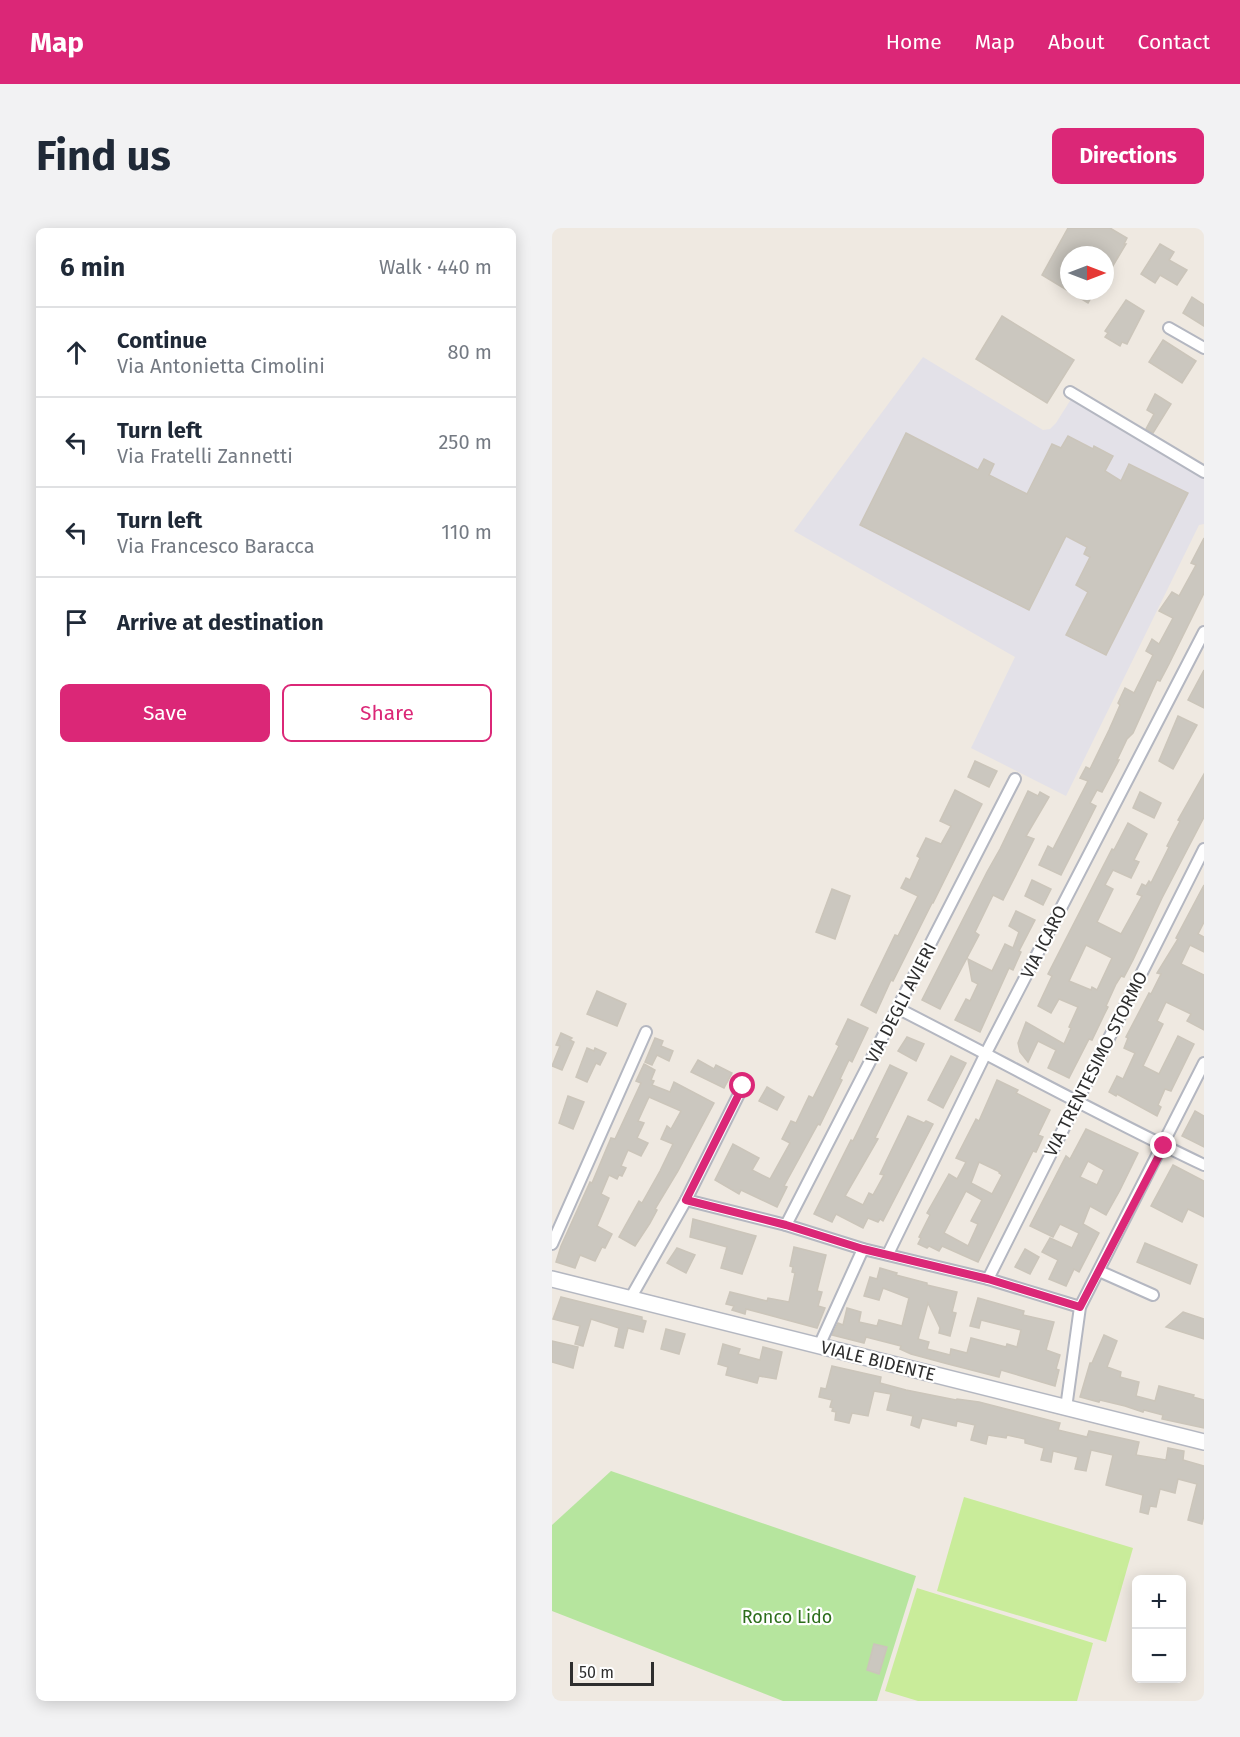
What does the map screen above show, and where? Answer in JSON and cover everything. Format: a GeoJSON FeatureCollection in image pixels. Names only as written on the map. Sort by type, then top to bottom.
{"type":"FeatureCollection","features":[{"type":"Feature","properties":{"kind":"street"},"geometry":{"type":"LineString","coordinates":[[1169,328],[1204,348]]}},
{"type":"Feature","properties":{"kind":"street"},"geometry":{"type":"LineString","coordinates":[[1070,392],[1204,472]]}},
{"type":"Feature","properties":{"kind":"street","name":"VIA ICARO"},"geometry":{"type":"LineString","coordinates":[[888,1254],[986,1053],[1204,632]]}},
{"type":"Feature","properties":{"kind":"street","name":"VIA DEGLI AVIERI"},"geometry":{"type":"LineString","coordinates":[[786,1225],[1015,779]]}},
{"type":"Feature","properties":{"kind":"street","name":"VIA TRENTESIMO STORMO"},"geometry":{"type":"LineString","coordinates":[[988,1279],[1204,849]]}},
{"type":"Feature","properties":{"kind":"street"},"geometry":{"type":"LineString","coordinates":[[898,1009],[986,1053],[1077,1103],[1204,1165]]}},
{"type":"Feature","properties":{"kind":"street"},"geometry":{"type":"LineString","coordinates":[[552,1244],[646,1032]]}},
{"type":"Feature","properties":{"kind":"street"},"geometry":{"type":"LineString","coordinates":[[1066,1408],[1080,1307],[1204,1064]]}},
{"type":"Feature","properties":{"kind":"street"},"geometry":{"type":"LineString","coordinates":[[630,1299],[686,1200],[743,1086]]}},
{"type":"Feature","properties":{"kind":"street"},"geometry":{"type":"LineString","coordinates":[[686,1200],[786,1225],[863,1249],[988,1279],[1080,1307]]}},
{"type":"Feature","properties":{"kind":"street"},"geometry":{"type":"LineString","coordinates":[[819,1346],[863,1249]]}},
{"type":"Feature","properties":{"kind":"street"},"geometry":{"type":"LineString","coordinates":[[1099,1271],[1153,1295]]}},
{"type":"Feature","properties":{"kind":"street","name":"VIALE BIDENTE"},"geometry":{"type":"LineString","coordinates":[[552,1279],[1204,1442]]}},
{"type":"Feature","properties":{"kind":"shaded area"},"geometry":{"type":"Polygon","coordinates":[[[923,357],[1043,430],[1050,429],[1056,423],[1073,396],[1204,479],[1204,524],[1199,525],[1066,796],[971,748],[1015,657],[794,531],[923,357]]]}},
{"type":"Feature","properties":{"kind":"green space","name":"Ronco Lido"},"geometry":{"type":"Polygon","coordinates":[[[611,1471],[916,1576],[877,1701],[783,1701],[552,1611],[552,1525],[611,1471]]]}},
{"type":"Feature","properties":{"kind":"green space"},"geometry":{"type":"Polygon","coordinates":[[[964,1497],[1133,1548],[1106,1642],[937,1591],[964,1497]]]}},
{"type":"Feature","properties":{"kind":"green space"},"geometry":{"type":"Polygon","coordinates":[[[917,1588],[1093,1643],[1077,1701],[918,1701],[885,1691],[917,1588]]]}},
{"type":"Feature","properties":{"kind":"building"},"geometry":{"type":"Polygon","coordinates":[[[1068,228],[1110,228],[1127,238],[1114,264],[1114,246],[1060,246],[1060,286],[1042,275],[1068,228]]]}},
{"type":"Feature","properties":{"kind":"building"},"geometry":{"type":"Polygon","coordinates":[[[1160,244],[1174,252],[1169,260],[1187,270],[1177,285],[1160,275],[1155,283],[1141,274],[1160,244]]]}},
{"type":"Feature","properties":{"kind":"building"},"geometry":{"type":"Polygon","coordinates":[[[1192,297],[1204,305],[1204,326],[1183,313],[1192,297]]]}},
{"type":"Feature","properties":{"kind":"building"},"geometry":{"type":"Polygon","coordinates":[[[1126,300],[1144,311],[1127,344],[1122,342],[1120,346],[1105,337],[1108,333],[1105,331],[1126,300]]]}},
{"type":"Feature","properties":{"kind":"building"},"geometry":{"type":"Polygon","coordinates":[[[1002,316],[1074,360],[1047,403],[976,359],[1002,316]]]}},
{"type":"Feature","properties":{"kind":"building"},"geometry":{"type":"Polygon","coordinates":[[[1163,340],[1196,361],[1182,383],[1149,362],[1163,340]]]}},
{"type":"Feature","properties":{"kind":"building"},"geometry":{"type":"Polygon","coordinates":[[[1155,394],[1171,404],[1153,433],[1146,429],[1154,414],[1147,410],[1155,394]]]}},
{"type":"Feature","properties":{"kind":"building"},"geometry":{"type":"Polygon","coordinates":[[[906,433],[978,470],[984,459],[994,464],[989,475],[1027,494],[1052,444],[1061,448],[1068,436],[1113,456],[1105,471],[1121,481],[1129,464],[1188,493],[1106,655],[1066,635],[1088,592],[1076,585],[1090,557],[1084,554],[1087,547],[1066,536],[1029,610],[860,525],[906,433]]]}},
{"type":"Feature","properties":{"kind":"building"},"geometry":{"type":"Polygon","coordinates":[[[1204,538],[1204,593],[1169,664],[1160,681],[1157,680],[1133,733],[1127,739],[1102,792],[1097,790],[1090,803],[1096,806],[1061,875],[1039,865],[1048,846],[1053,849],[1088,781],[1080,778],[1086,767],[1090,769],[1120,705],[1118,703],[1125,688],[1134,693],[1153,655],[1146,651],[1152,639],[1159,644],[1173,618],[1159,611],[1172,592],[1179,596],[1196,565],[1191,563],[1204,538]]]}},
{"type":"Feature","properties":{"kind":"building"},"geometry":{"type":"Polygon","coordinates":[[[1204,670],[1204,708],[1188,700],[1204,670]]]}},
{"type":"Feature","properties":{"kind":"building"},"geometry":{"type":"Polygon","coordinates":[[[1178,716],[1197,725],[1173,769],[1159,761],[1178,716]]]}},
{"type":"Feature","properties":{"kind":"building"},"geometry":{"type":"Polygon","coordinates":[[[975,761],[997,771],[989,787],[968,777],[975,761]]]}},
{"type":"Feature","properties":{"kind":"building"},"geometry":{"type":"Polygon","coordinates":[[[1204,774],[1204,817],[1133,960],[1124,977],[1121,976],[1116,984],[1092,1040],[1089,1039],[1069,1078],[1048,1068],[1056,1050],[1038,1041],[1028,1062],[1020,1052],[1018,1043],[1026,1022],[1064,1044],[1071,1028],[1069,1027],[1078,1007],[1059,999],[1051,1013],[1038,1006],[1052,976],[1048,974],[1112,849],[1114,850],[1128,823],[1147,834],[1134,860],[1139,862],[1131,878],[1113,870],[1105,885],[1113,889],[1097,922],[1121,934],[1142,896],[1137,894],[1142,884],[1146,886],[1149,881],[1151,883],[1169,847],[1167,846],[1180,821],[1178,820],[1204,774]],[[1086,945],[1069,981],[1091,990],[1092,987],[1097,990],[1112,958],[1086,945]]]}},
{"type":"Feature","properties":{"kind":"building"},"geometry":{"type":"Polygon","coordinates":[[[955,790],[982,804],[876,1013],[861,1005],[895,935],[898,936],[918,896],[901,888],[906,878],[910,880],[920,858],[917,856],[926,838],[941,844],[951,826],[940,821],[955,790]]]}},
{"type":"Feature","properties":{"kind":"building"},"geometry":{"type":"Polygon","coordinates":[[[1028,791],[1038,796],[1040,792],[1049,797],[1026,836],[1034,839],[1003,900],[993,895],[975,932],[979,935],[940,1009],[922,1000],[1028,791]]]}},
{"type":"Feature","properties":{"kind":"building"},"geometry":{"type":"Polygon","coordinates":[[[1140,792],[1161,803],[1154,818],[1133,808],[1140,792]]]}},
{"type":"Feature","properties":{"kind":"building"},"geometry":{"type":"Polygon","coordinates":[[[1032,880],[1051,889],[1043,905],[1025,896],[1032,880]]]}},
{"type":"Feature","properties":{"kind":"building"},"geometry":{"type":"Polygon","coordinates":[[[1204,885],[1204,922],[1198,934],[1204,937],[1204,952],[1190,945],[1181,964],[1204,975],[1204,1030],[1187,1021],[1191,1014],[1166,1002],[1157,1021],[1163,1024],[1143,1066],[1159,1074],[1178,1036],[1194,1044],[1171,1091],[1165,1089],[1158,1105],[1161,1107],[1157,1116],[1109,1092],[1117,1076],[1123,1079],[1135,1053],[1124,1048],[1128,1038],[1126,1037],[1149,993],[1151,994],[1161,974],[1157,973],[1178,939],[1176,938],[1204,885]]]}},
{"type":"Feature","properties":{"kind":"building"},"geometry":{"type":"Polygon","coordinates":[[[832,889],[850,896],[835,939],[816,932],[832,889]]]}},
{"type":"Feature","properties":{"kind":"building"},"geometry":{"type":"Polygon","coordinates":[[[1016,911],[1035,920],[1019,951],[1021,952],[1013,970],[1009,968],[980,1032],[955,1020],[966,999],[970,1001],[978,984],[972,981],[968,959],[992,971],[1005,944],[1013,948],[1019,932],[1009,926],[1016,911]]]}},
{"type":"Feature","properties":{"kind":"building"},"geometry":{"type":"Polygon","coordinates":[[[597,991],[626,1004],[617,1026],[587,1014],[597,991]]]}},
{"type":"Feature","properties":{"kind":"building"},"geometry":{"type":"Polygon","coordinates":[[[848,1019],[868,1028],[852,1062],[849,1060],[820,1125],[818,1124],[784,1186],[787,1187],[777,1207],[741,1190],[739,1194],[715,1180],[733,1144],[759,1158],[752,1170],[770,1179],[790,1143],[782,1139],[791,1121],[796,1123],[809,1096],[813,1098],[839,1046],[836,1044],[848,1019]]]}},
{"type":"Feature","properties":{"kind":"building"},"geometry":{"type":"Polygon","coordinates":[[[561,1033],[572,1038],[570,1040],[574,1042],[562,1070],[552,1066],[560,1046],[556,1045],[561,1033]]]}},
{"type":"Feature","properties":{"kind":"building"},"geometry":{"type":"Polygon","coordinates":[[[907,1037],[924,1044],[916,1061],[898,1051],[907,1037]]]}},
{"type":"Feature","properties":{"kind":"building"},"geometry":{"type":"Polygon","coordinates":[[[655,1038],[663,1041],[661,1046],[673,1051],[669,1061],[657,1055],[652,1065],[645,1062],[655,1038]]]}},
{"type":"Feature","properties":{"kind":"building"},"geometry":{"type":"Polygon","coordinates":[[[587,1048],[594,1051],[595,1048],[606,1053],[600,1065],[596,1063],[587,1082],[576,1077],[587,1048]]]}},
{"type":"Feature","properties":{"kind":"building"},"geometry":{"type":"Polygon","coordinates":[[[951,1056],[966,1063],[943,1108],[928,1100],[951,1056]]]}},
{"type":"Feature","properties":{"kind":"building"},"geometry":{"type":"Polygon","coordinates":[[[698,1060],[714,1069],[716,1065],[732,1073],[724,1088],[691,1072],[698,1060]]]}},
{"type":"Feature","properties":{"kind":"building"},"geometry":{"type":"Polygon","coordinates":[[[644,1064],[655,1070],[651,1080],[654,1081],[652,1085],[670,1092],[674,1082],[714,1103],[655,1209],[657,1210],[650,1223],[635,1246],[619,1237],[639,1201],[642,1203],[660,1171],[673,1144],[661,1139],[667,1126],[671,1129],[681,1111],[649,1097],[638,1121],[644,1123],[637,1138],[648,1143],[641,1156],[628,1150],[621,1166],[626,1168],[622,1176],[619,1175],[617,1179],[609,1175],[601,1194],[609,1198],[597,1226],[612,1234],[605,1248],[602,1247],[595,1261],[580,1255],[575,1268],[556,1262],[590,1182],[592,1183],[611,1138],[615,1139],[641,1083],[636,1081],[644,1064]]]}},
{"type":"Feature","properties":{"kind":"building"},"geometry":{"type":"Polygon","coordinates":[[[890,1065],[907,1073],[875,1138],[878,1139],[845,1196],[863,1205],[869,1193],[873,1195],[884,1175],[880,1174],[908,1116],[933,1124],[883,1221],[880,1219],[878,1222],[868,1218],[863,1228],[836,1214],[832,1222],[814,1214],[890,1065]]]}},
{"type":"Feature","properties":{"kind":"building"},"geometry":{"type":"Polygon","coordinates":[[[997,1080],[1018,1090],[1016,1093],[1050,1110],[1038,1135],[1043,1137],[1036,1152],[1033,1151],[978,1262],[942,1246],[939,1251],[918,1244],[930,1215],[927,1213],[949,1174],[957,1179],[966,1162],[956,1158],[976,1119],[979,1121],[997,1080]],[[979,1162],[971,1183],[992,1194],[1002,1175],[979,1162]],[[966,1191],[944,1233],[968,1246],[978,1224],[971,1221],[982,1200],[966,1191]]]}},
{"type":"Feature","properties":{"kind":"building"},"geometry":{"type":"Polygon","coordinates":[[[767,1087],[784,1097],[777,1110],[759,1101],[767,1087]]]}},
{"type":"Feature","properties":{"kind":"building"},"geometry":{"type":"Polygon","coordinates":[[[568,1096],[584,1102],[573,1129],[559,1123],[568,1096]]]}},
{"type":"Feature","properties":{"kind":"building"},"geometry":{"type":"Polygon","coordinates":[[[1195,1111],[1204,1116],[1204,1147],[1182,1136],[1195,1111]]]}},
{"type":"Feature","properties":{"kind":"building"},"geometry":{"type":"Polygon","coordinates":[[[1086,1129],[1138,1153],[1106,1215],[1090,1206],[1083,1224],[1099,1233],[1079,1272],[1074,1269],[1066,1286],[1049,1279],[1058,1260],[1042,1252],[1050,1238],[1072,1248],[1079,1233],[1060,1224],[1053,1237],[1030,1226],[1066,1156],[1070,1159],[1086,1129]],[[1088,1161],[1080,1177],[1097,1185],[1104,1170],[1088,1161]]]}},
{"type":"Feature","properties":{"kind":"building"},"geometry":{"type":"Polygon","coordinates":[[[1173,1165],[1204,1181],[1204,1217],[1188,1209],[1182,1222],[1151,1206],[1173,1165]]]}},
{"type":"Feature","properties":{"kind":"building"},"geometry":{"type":"Polygon","coordinates":[[[693,1219],[756,1236],[742,1274],[721,1268],[727,1247],[690,1237],[693,1219]]]}},
{"type":"Feature","properties":{"kind":"building"},"geometry":{"type":"Polygon","coordinates":[[[1145,1243],[1197,1265],[1190,1284],[1137,1262],[1145,1243]]]}},
{"type":"Feature","properties":{"kind":"building"},"geometry":{"type":"Polygon","coordinates":[[[794,1247],[826,1255],[817,1291],[822,1292],[818,1306],[825,1308],[817,1328],[746,1309],[745,1314],[732,1310],[734,1306],[726,1304],[730,1292],[767,1301],[768,1298],[789,1302],[795,1273],[792,1272],[793,1267],[790,1266],[794,1247]]]}},
{"type":"Feature","properties":{"kind":"building"},"geometry":{"type":"Polygon","coordinates":[[[677,1248],[695,1255],[686,1273],[667,1263],[677,1248]]]}},
{"type":"Feature","properties":{"kind":"building"},"geometry":{"type":"Polygon","coordinates":[[[1025,1249],[1039,1257],[1030,1274],[1015,1267],[1025,1249]]]}},
{"type":"Feature","properties":{"kind":"building"},"geometry":{"type":"Polygon","coordinates":[[[880,1268],[897,1273],[896,1275],[927,1283],[927,1285],[957,1292],[952,1312],[956,1313],[950,1336],[939,1333],[940,1328],[928,1303],[918,1339],[929,1342],[927,1349],[950,1355],[951,1349],[967,1353],[971,1338],[1006,1347],[1007,1344],[1017,1347],[1021,1330],[981,1320],[979,1328],[970,1326],[978,1298],[1024,1311],[1023,1315],[1054,1322],[1046,1350],[1060,1355],[1055,1386],[1001,1370],[999,1377],[948,1364],[911,1354],[900,1349],[901,1346],[866,1337],[864,1343],[832,1335],[838,1323],[843,1325],[847,1308],[861,1312],[859,1322],[877,1326],[879,1320],[902,1326],[909,1298],[883,1288],[879,1300],[864,1296],[870,1277],[877,1279],[880,1268]]]}},
{"type":"Feature","properties":{"kind":"building"},"geometry":{"type":"Polygon","coordinates":[[[561,1297],[642,1317],[642,1320],[646,1321],[643,1332],[628,1328],[623,1348],[615,1346],[619,1328],[591,1319],[583,1346],[575,1344],[580,1326],[553,1319],[561,1297]]]}},
{"type":"Feature","properties":{"kind":"building"},"geometry":{"type":"Polygon","coordinates":[[[1183,1312],[1204,1319],[1204,1339],[1166,1327],[1183,1312]]]}},
{"type":"Feature","properties":{"kind":"building"},"geometry":{"type":"Polygon","coordinates":[[[666,1329],[685,1334],[679,1354],[661,1349],[666,1329]]]}},
{"type":"Feature","properties":{"kind":"building"},"geometry":{"type":"Polygon","coordinates":[[[1104,1335],[1117,1341],[1107,1367],[1121,1372],[1120,1377],[1139,1382],[1136,1396],[1155,1401],[1159,1386],[1194,1395],[1193,1397],[1204,1400],[1204,1428],[1162,1419],[1163,1415],[1144,1410],[1143,1412],[1080,1397],[1090,1363],[1104,1335]]]}},
{"type":"Feature","properties":{"kind":"building"},"geometry":{"type":"Polygon","coordinates":[[[552,1341],[578,1347],[573,1368],[552,1362],[552,1341]]]}},
{"type":"Feature","properties":{"kind":"building"},"geometry":{"type":"Polygon","coordinates":[[[723,1344],[740,1349],[738,1354],[760,1360],[763,1347],[782,1352],[776,1379],[759,1376],[757,1383],[726,1375],[728,1367],[718,1364],[723,1344]]]}},
{"type":"Feature","properties":{"kind":"building"},"geometry":{"type":"Polygon","coordinates":[[[832,1366],[881,1377],[880,1383],[906,1390],[979,1402],[1060,1423],[1058,1430],[1087,1437],[1089,1431],[1139,1442],[1136,1455],[1166,1460],[1168,1448],[1184,1451],[1183,1460],[1204,1466],[1202,1524],[1188,1520],[1197,1484],[1178,1479],[1175,1493],[1160,1489],[1156,1507],[1150,1506],[1148,1514],[1140,1512],[1143,1495],[1106,1485],[1113,1455],[1091,1450],[1086,1471],[1075,1469],[1078,1457],[1053,1451],[1051,1462],[1041,1460],[1044,1448],[1025,1443],[1025,1439],[1007,1435],[1006,1438],[988,1435],[986,1444],[971,1440],[975,1425],[957,1421],[956,1426],[922,1418],[919,1428],[911,1425],[913,1416],[887,1410],[891,1394],[874,1391],[868,1416],[852,1413],[849,1423],[835,1420],[836,1412],[830,1407],[832,1400],[819,1397],[821,1388],[826,1389],[832,1366]]]}},
{"type":"Feature","properties":{"kind":"building"},"geometry":{"type":"Polygon","coordinates":[[[874,1644],[887,1647],[879,1674],[867,1670],[874,1644]]]}},
{"type":"Feature","properties":{"kind":"route"},"geometry":{"type":"LineString","coordinates":[[743,1086],[686,1200],[786,1225],[863,1249],[988,1279],[1080,1307],[1164,1146]]}}]}
